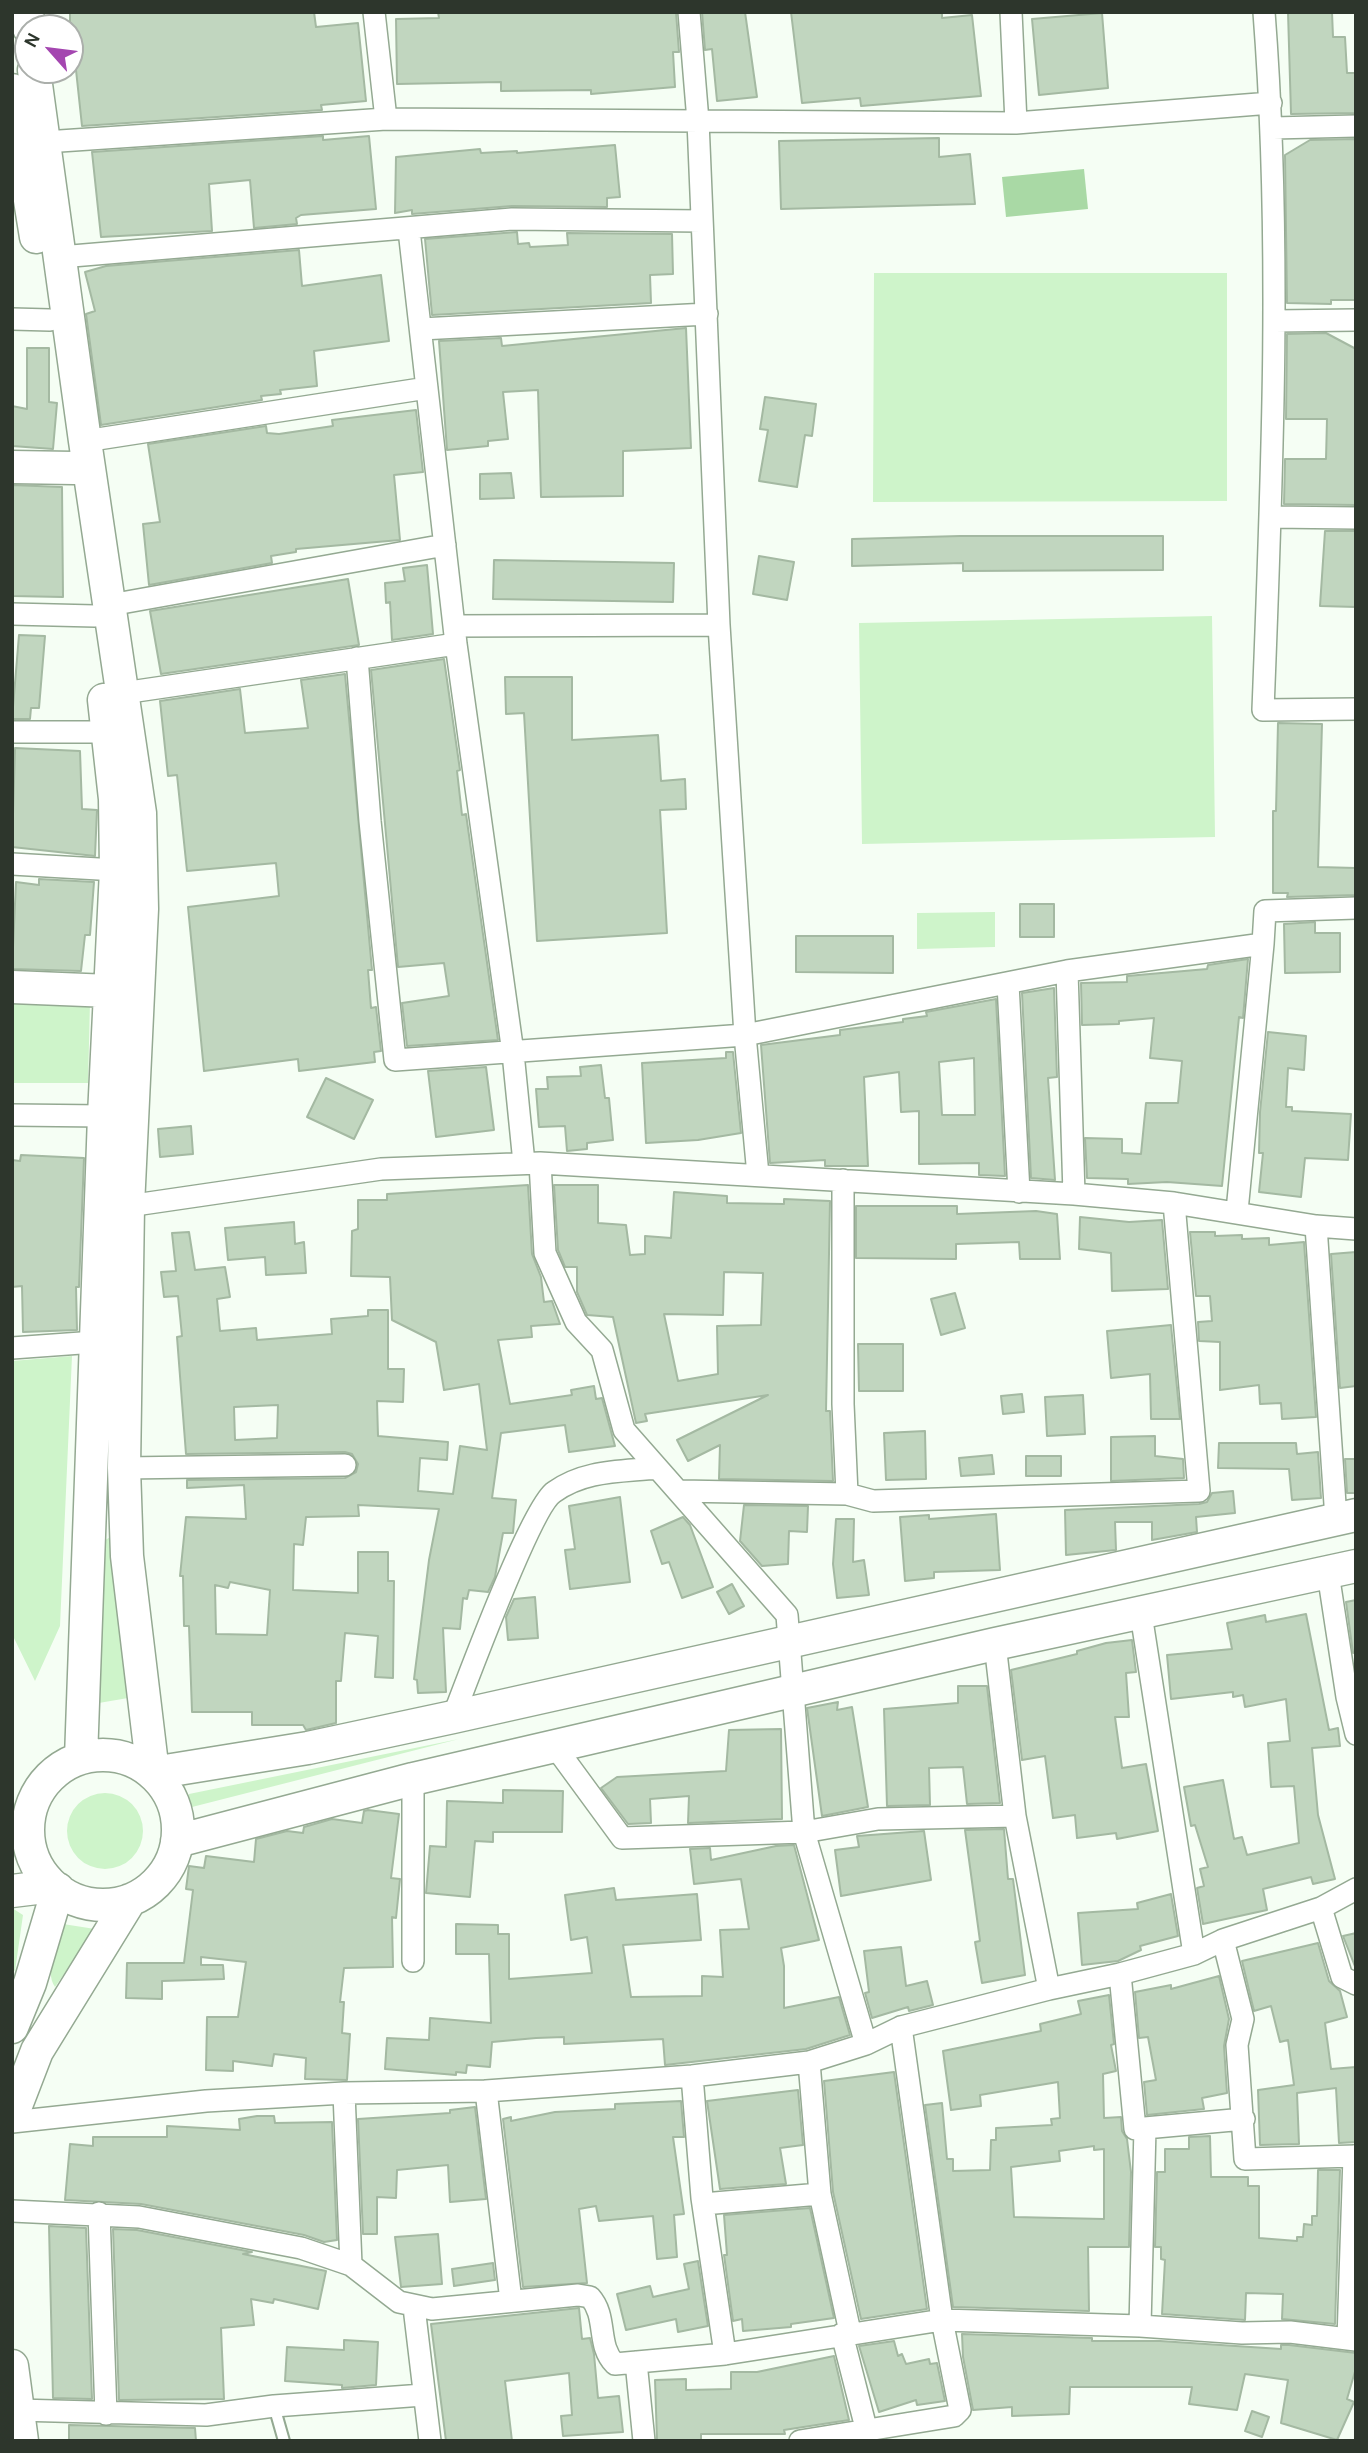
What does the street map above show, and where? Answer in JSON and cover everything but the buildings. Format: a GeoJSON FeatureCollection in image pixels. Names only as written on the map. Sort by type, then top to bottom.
{"type":"FeatureCollection","features":[{"type":"Feature","properties":{"kind":"main road"},"geometry":{"type":"LineString","coordinates":[[12,2116],[37,2050],[130,1900],[156,1882],[166,1870],[177,1841],[173,1804],[153,1773],[127,1556],[124,1468],[128,1206],[142,909],[140,813],[123,694],[102,610],[79,454],[60,257],[36,84]]}},
{"type":"Feature","properties":{"kind":"main road"},"geometry":{"type":"LineString","coordinates":[[12,90],[21,192],[79,454]]}},
{"type":"Feature","properties":{"kind":"main road"},"geometry":{"type":"LineString","coordinates":[[12,467],[79,454]]}},
{"type":"Feature","properties":{"kind":"main road"},"geometry":{"type":"LineString","coordinates":[[81,1758],[95,1342],[116,870],[115,799],[107,732],[102,610]]}},
{"type":"Feature","properties":{"kind":"main road"},"geometry":{"type":"LineString","coordinates":[[12,987],[110,991]]}},
{"type":"Feature","properties":{"kind":"main road"},"geometry":{"type":"LineString","coordinates":[[130,1900],[92,1904],[55,1888],[40,1870],[31,1852],[28,1832],[18,1816],[54,1773],[81,1758],[119,1756],[153,1773],[308,1748],[1346,1517]]}},
{"type":"Feature","properties":{"kind":"main road"},"geometry":{"type":"LineString","coordinates":[[177,1841],[413,1779],[556,1748],[995,1644],[1342,1569]]}},
{"type":"Feature","properties":{"kind":"main road"},"geometry":{"type":"LineString","coordinates":[[12,1891],[55,1888]]}},
{"type":"Feature","properties":{"kind":"main road"},"geometry":{"type":"LineString","coordinates":[[13,2018],[30,1983],[55,1888]]}},
{"type":"Feature","properties":{"kind":"main road"},"geometry":{"type":"LineString","coordinates":[[12,2366],[22,2441]]}},
{"type":"Feature","properties":{"kind":"street"},"geometry":{"type":"LineString","coordinates":[[374,12],[386,119]]}},
{"type":"Feature","properties":{"kind":"street"},"geometry":{"type":"LineString","coordinates":[[689,12],[698,121],[719,625],[745,1035],[758,1175]]}},
{"type":"Feature","properties":{"kind":"street"},"geometry":{"type":"LineString","coordinates":[[1011,12],[1016,123]]}},
{"type":"Feature","properties":{"kind":"street"},"geometry":{"type":"LineString","coordinates":[[1264,12],[1273,128],[1275,321],[1263,710],[1356,709]]}},
{"type":"Feature","properties":{"kind":"street"},"geometry":{"type":"LineString","coordinates":[[45,142],[386,119],[1016,123],[1271,103]]}},
{"type":"Feature","properties":{"kind":"street"},"geometry":{"type":"LineString","coordinates":[[1273,128],[1356,126]]}},
{"type":"Feature","properties":{"kind":"street"},"geometry":{"type":"LineString","coordinates":[[60,257],[409,230],[512,219],[701,221]]}},
{"type":"Feature","properties":{"kind":"street"},"geometry":{"type":"LineString","coordinates":[[409,230],[455,635],[513,1053],[545,1253],[576,1322],[602,1350],[624,1430],[787,1615],[792,1639],[804,1832],[866,2044]]}},
{"type":"Feature","properties":{"kind":"street"},"geometry":{"type":"LineString","coordinates":[[421,329],[707,314]]}},
{"type":"Feature","properties":{"kind":"street"},"geometry":{"type":"LineString","coordinates":[[12,319],[50,320]]}},
{"type":"Feature","properties":{"kind":"street"},"geometry":{"type":"LineString","coordinates":[[1275,321],[1356,320]]}},
{"type":"Feature","properties":{"kind":"street"},"geometry":{"type":"LineString","coordinates":[[79,454],[427,388]]}},
{"type":"Feature","properties":{"kind":"street"},"geometry":{"type":"LineString","coordinates":[[1271,517],[1356,518]]}},
{"type":"Feature","properties":{"kind":"street"},"geometry":{"type":"LineString","coordinates":[[12,614],[102,610],[445,545]]}},
{"type":"Feature","properties":{"kind":"street"},"geometry":{"type":"LineString","coordinates":[[123,694],[357,658],[455,635],[719,625]]}},
{"type":"Feature","properties":{"kind":"street"},"geometry":{"type":"LineString","coordinates":[[357,658],[372,848],[395,1060],[745,1035],[1067,971],[1263,944]]}},
{"type":"Feature","properties":{"kind":"street"},"geometry":{"type":"LineString","coordinates":[[12,732],[107,732]]}},
{"type":"Feature","properties":{"kind":"street"},"geometry":{"type":"LineString","coordinates":[[12,864],[116,870]]}},
{"type":"Feature","properties":{"kind":"street"},"geometry":{"type":"LineString","coordinates":[[1237,1211],[1265,911],[1356,908]]}},
{"type":"Feature","properties":{"kind":"street"},"geometry":{"type":"LineString","coordinates":[[1067,971],[1074,1194]]}},
{"type":"Feature","properties":{"kind":"street"},"geometry":{"type":"LineString","coordinates":[[1008,984],[1019,1192]]}},
{"type":"Feature","properties":{"kind":"street"},"geometry":{"type":"LineString","coordinates":[[12,1115],[104,1116]]}},
{"type":"Feature","properties":{"kind":"street"},"geometry":{"type":"LineString","coordinates":[[128,1206],[381,1169],[532,1163],[1074,1194],[1174,1203],[1237,1211],[1316,1226],[1356,1228]]}},
{"type":"Feature","properties":{"kind":"street"},"geometry":{"type":"LineString","coordinates":[[844,1180],[843,1404],[847,1494]]}},
{"type":"Feature","properties":{"kind":"street"},"geometry":{"type":"LineString","coordinates":[[680,1491],[847,1494],[873,1501],[1199,1491],[1174,1203]]}},
{"type":"Feature","properties":{"kind":"street"},"geometry":{"type":"LineString","coordinates":[[1316,1226],[1346,1517]]}},
{"type":"Feature","properties":{"kind":"street"},"geometry":{"type":"LineString","coordinates":[[12,1348],[95,1342]]}},
{"type":"Feature","properties":{"kind":"street"},"geometry":{"type":"LineString","coordinates":[[124,1468],[345,1465]]}},
{"type":"Feature","properties":{"kind":"street"},"geometry":{"type":"LineString","coordinates":[[453,1717],[524,1545],[550,1494],[584,1475],[656,1468]]}},
{"type":"Feature","properties":{"kind":"street"},"geometry":{"type":"LineString","coordinates":[[1342,1569],[1347,1697],[1356,1734]]}},
{"type":"Feature","properties":{"kind":"street"},"geometry":{"type":"LineString","coordinates":[[1141,1614],[1194,1954]]}},
{"type":"Feature","properties":{"kind":"street"},"geometry":{"type":"LineString","coordinates":[[995,1644],[1015,1816],[1049,1989]]}},
{"type":"Feature","properties":{"kind":"street"},"geometry":{"type":"LineString","coordinates":[[556,1748],[621,1839],[804,1832],[878,1819],[1015,1816]]}},
{"type":"Feature","properties":{"kind":"street"},"geometry":{"type":"LineString","coordinates":[[413,1779],[413,1961]]}},
{"type":"Feature","properties":{"kind":"street"},"geometry":{"type":"LineString","coordinates":[[12,2122],[205,2102],[344,2093],[486,2091],[692,2076],[809,2062],[866,2044],[901,2027],[1194,1954],[1223,1940],[1321,1908],[1356,1889]]}},
{"type":"Feature","properties":{"kind":"street"},"geometry":{"type":"LineString","coordinates":[[1321,1908],[1342,1977],[1356,1984]]}},
{"type":"Feature","properties":{"kind":"street"},"geometry":{"type":"LineString","coordinates":[[12,2211],[99,2213],[139,2217],[302,2248],[351,2265],[399,2302],[414,2307],[432,2309],[590,2297],[600,2308],[605,2354],[615,2364],[725,2354],[942,2320],[1140,2326],[1242,2333],[1290,2332],[1352,2340],[1355,2156],[1245,2159],[1237,2045],[1243,2020],[1223,1940]]}},
{"type":"Feature","properties":{"kind":"street"},"geometry":{"type":"LineString","coordinates":[[1121,1974],[1135,2129],[1244,2119]]}},
{"type":"Feature","properties":{"kind":"street"},"geometry":{"type":"LineString","coordinates":[[800,2441],[878,2434],[954,2416],[960,2410],[942,2320],[901,2027]]}},
{"type":"Feature","properties":{"kind":"street"},"geometry":{"type":"LineString","coordinates":[[809,2062],[820,2193],[831,2235],[846,2333],[878,2434]]}},
{"type":"Feature","properties":{"kind":"street"},"geometry":{"type":"LineString","coordinates":[[692,2076],[703,2204],[725,2354]]}},
{"type":"Feature","properties":{"kind":"street"},"geometry":{"type":"LineString","coordinates":[[486,2091],[511,2301]]}},
{"type":"Feature","properties":{"kind":"street"},"geometry":{"type":"LineString","coordinates":[[344,2093],[351,2265]]}},
{"type":"Feature","properties":{"kind":"street"},"geometry":{"type":"LineString","coordinates":[[1140,2326],[1145,2128]]}},
{"type":"Feature","properties":{"kind":"street"},"geometry":{"type":"LineString","coordinates":[[703,2204],[820,2193]]}},
{"type":"Feature","properties":{"kind":"street"},"geometry":{"type":"LineString","coordinates":[[99,2213],[106,2414]]}},
{"type":"Feature","properties":{"kind":"street"},"geometry":{"type":"LineString","coordinates":[[414,2307],[430,2441]]}},
{"type":"Feature","properties":{"kind":"street"},"geometry":{"type":"LineString","coordinates":[[636,2362],[644,2441]]}},
{"type":"Feature","properties":{"kind":"street"},"geometry":{"type":"LineString","coordinates":[[17,2410],[205,2415],[274,2406],[423,2395]]}},
{"type":"Feature","properties":{"kind":"lane"},"geometry":{"type":"LineString","coordinates":[[274,2406],[284,2441]]}},
{"type":"Feature","properties":{"kind":"shaded area"},"geometry":{"type":"Polygon","coordinates":[[[1084,169],[1088,209],[1006,217],[1002,177],[1084,169]]]}},
{"type":"Feature","properties":{"kind":"shaded area"},"geometry":{"type":"Polygon","coordinates":[[[874,273],[1227,273],[1227,501],[873,502],[874,273]]]}},
{"type":"Feature","properties":{"kind":"shaded area"},"geometry":{"type":"Polygon","coordinates":[[[1212,616],[1215,837],[862,844],[859,623],[1212,616]]]}},
{"type":"Feature","properties":{"kind":"shaded area"},"geometry":{"type":"Polygon","coordinates":[[[995,912],[995,947],[917,949],[917,913],[995,912]]]}},
{"type":"Feature","properties":{"kind":"shaded area"},"geometry":{"type":"Polygon","coordinates":[[[12,999],[90,1003],[88,1083],[12,1083],[12,999]]]}},
{"type":"Feature","properties":{"kind":"shaded area"},"geometry":{"type":"Polygon","coordinates":[[[72,1356],[60,1626],[35,1681],[12,1634],[12,1361],[72,1356]]]}},
{"type":"Feature","properties":{"kind":"shaded area"},"geometry":{"type":"Polygon","coordinates":[[[110,1537],[128,1698],[93,1704],[103,1601],[101,1543],[110,1537]]]}},
{"type":"Feature","properties":{"kind":"shaded area"},"geometry":{"type":"Polygon","coordinates":[[[459,1739],[192,1807],[187,1802],[189,1794],[459,1739]]]}},
{"type":"Feature","properties":{"kind":"shaded area"},"geometry":{"type":"Polygon","coordinates":[[[105,1793],[119,1796],[132,1804],[140,1817],[143,1831],[140,1845],[132,1858],[119,1866],[105,1869],[91,1866],[78,1858],[70,1845],[67,1831],[70,1817],[78,1804],[91,1796],[105,1793]]]}},
{"type":"Feature","properties":{"kind":"shaded area"},"geometry":{"type":"Polygon","coordinates":[[[12,1908],[23,1915],[15,1971],[12,1968],[12,1908]]]}},
{"type":"Feature","properties":{"kind":"shaded area"},"geometry":{"type":"Polygon","coordinates":[[[63,1924],[95,1929],[55,1987],[51,1965],[63,1924]]]}}]}
